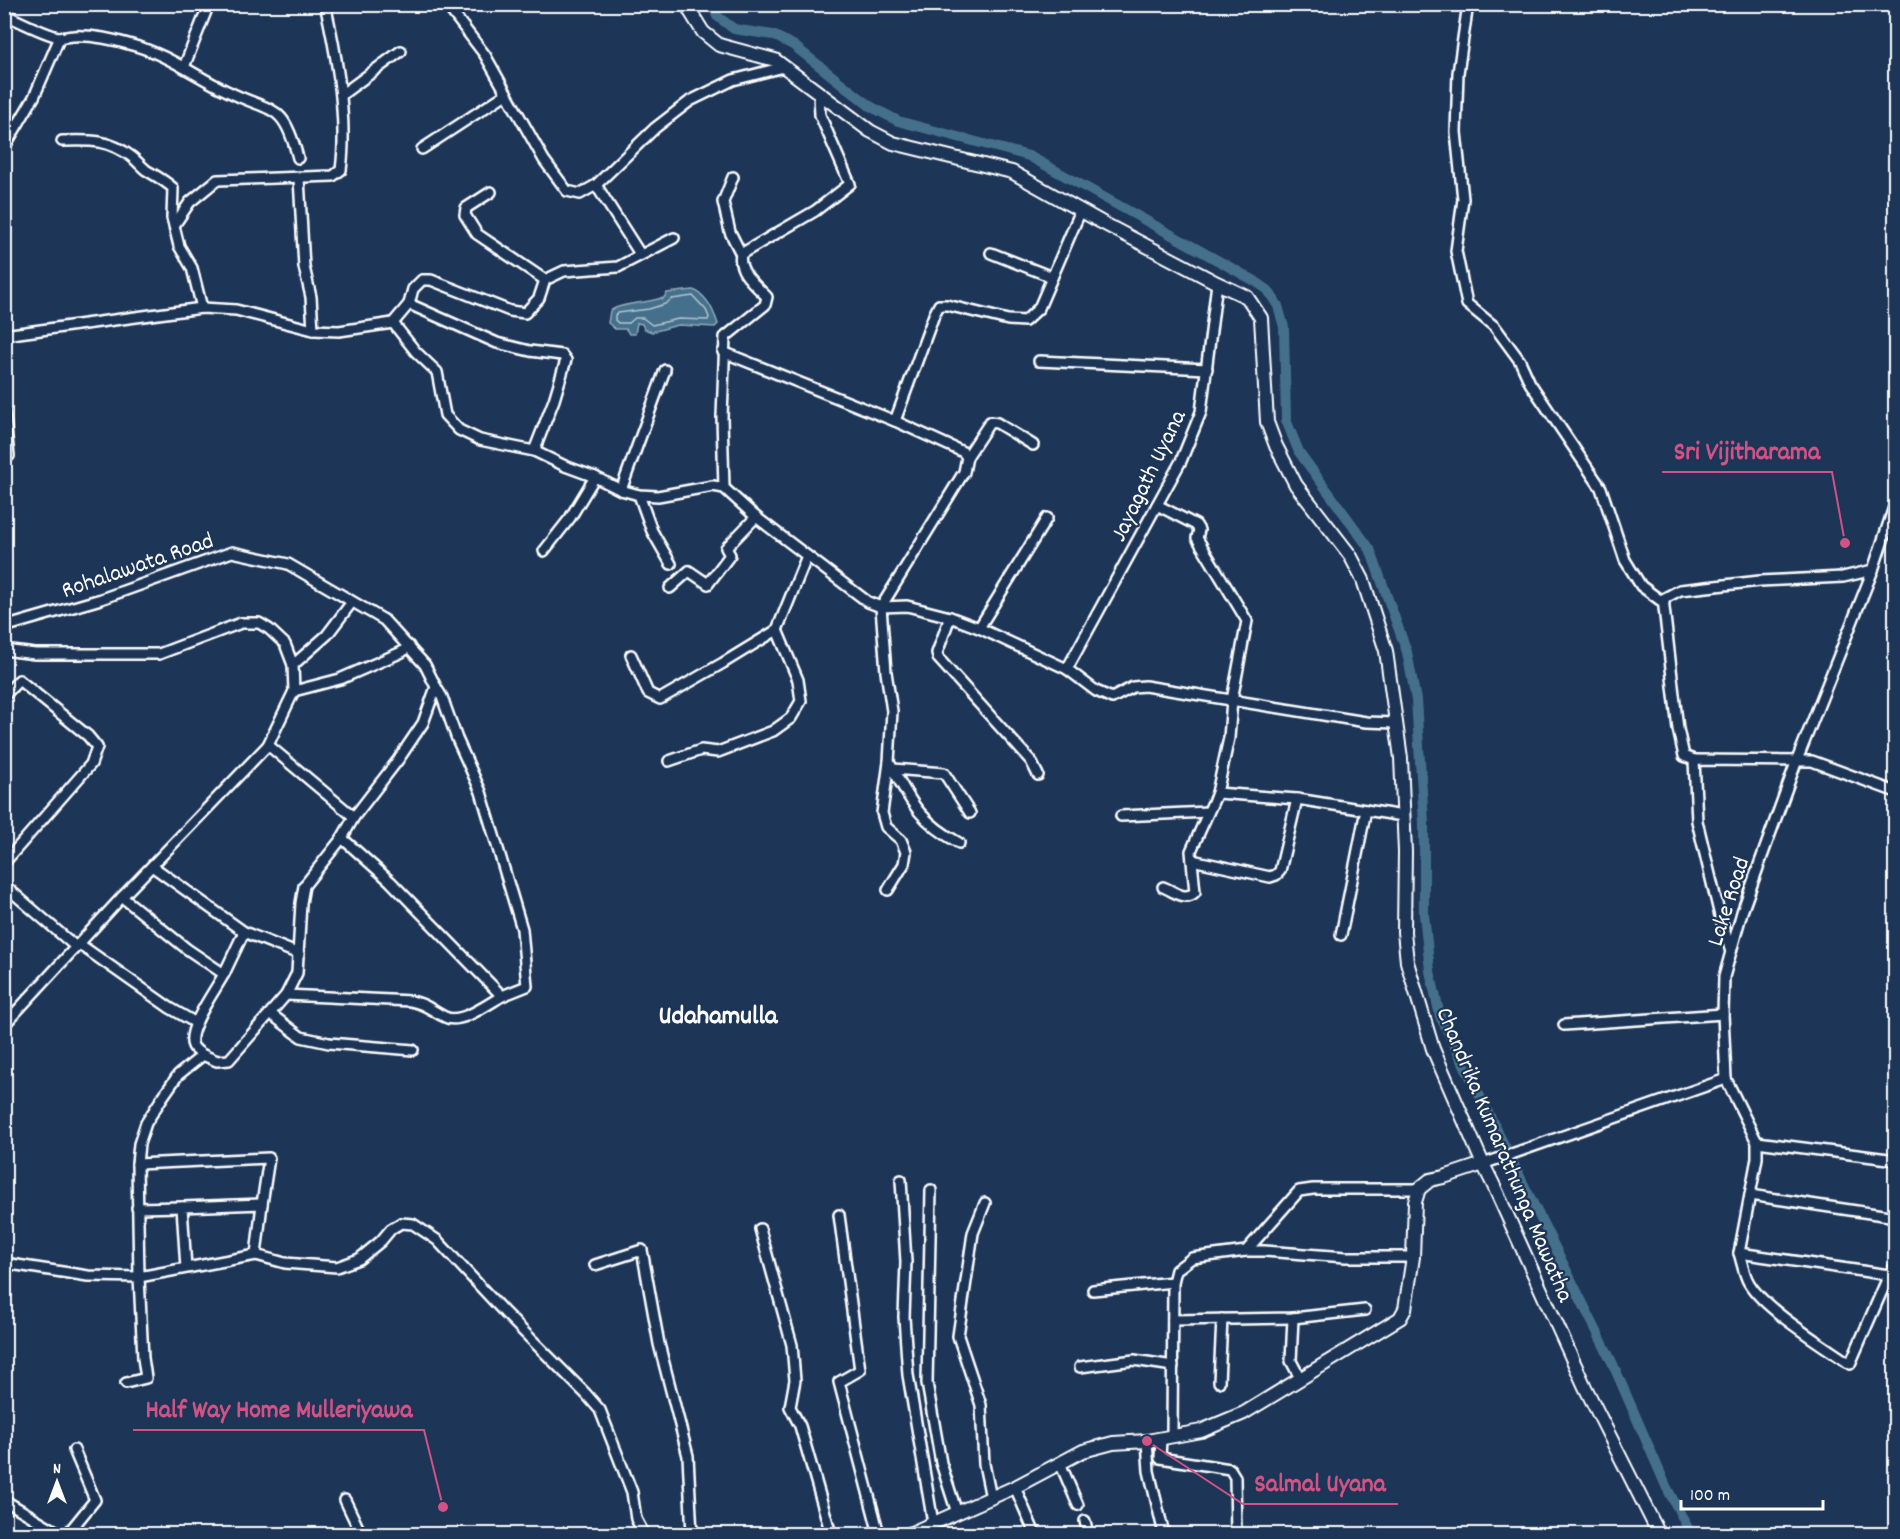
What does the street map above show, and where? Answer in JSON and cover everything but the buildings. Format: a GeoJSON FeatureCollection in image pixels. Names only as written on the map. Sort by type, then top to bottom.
{"type":"FeatureCollection","features":[{"type":"Feature","properties":{"kind":"main road","name":"Chandrika Kumarathunga Mawatha"},"geometry":{"type":"LineString","coordinates":[[689,4],[690,11],[703,32],[719,45],[775,60],[870,131],[894,143],[1012,172],[1247,297],[1261,318],[1267,422],[1276,446],[1296,485],[1350,555],[1363,580],[1386,651],[1401,759],[1405,852],[1404,932],[1407,962],[1433,1049],[1488,1162],[1585,1387],[1659,1534]]}},
{"type":"Feature","properties":{"kind":"main road"},"geometry":{"type":"LineString","coordinates":[[909,1534],[991,1498],[1083,1451],[1113,1443],[1147,1441],[1200,1431],[1244,1413],[1400,1318],[1405,1309],[1413,1257],[1415,1202],[1419,1189],[1430,1180],[1488,1162]]}},
{"type":"Feature","properties":{"kind":"street"},"geometry":{"type":"LineString","coordinates":[[184,67],[209,4]]}},
{"type":"Feature","properties":{"kind":"street"},"geometry":{"type":"LineString","coordinates":[[175,224],[190,202],[217,180],[333,176],[341,170],[344,149],[341,95],[333,39],[325,4]]}},
{"type":"Feature","properties":{"kind":"street"},"geometry":{"type":"LineString","coordinates":[[446,4],[485,55],[544,159],[567,190],[580,194],[596,185],[655,128],[690,101],[733,80],[784,67]]}},
{"type":"Feature","properties":{"kind":"street"},"geometry":{"type":"LineString","coordinates":[[1468,4],[1458,73],[1456,132],[1463,199],[1456,251],[1467,304],[1495,327],[1520,361],[1530,383],[1601,488],[1625,560],[1641,586],[1664,603]]}},
{"type":"Feature","properties":{"kind":"street"},"geometry":{"type":"LineString","coordinates":[[4,14],[60,37],[82,36],[131,44],[151,50],[228,92],[278,113],[286,122],[298,158]]}},
{"type":"Feature","properties":{"kind":"street"},"geometry":{"type":"LineString","coordinates":[[4,148],[34,98],[60,37]]}},
{"type":"Feature","properties":{"kind":"street"},"geometry":{"type":"LineString","coordinates":[[341,95],[401,51]]}},
{"type":"Feature","properties":{"kind":"street"},"geometry":{"type":"LineString","coordinates":[[741,254],[815,211],[850,184],[820,115],[819,93]]}},
{"type":"Feature","properties":{"kind":"street"},"geometry":{"type":"LineString","coordinates":[[422,149],[506,94]]}},
{"type":"Feature","properties":{"kind":"street"},"geometry":{"type":"LineString","coordinates":[[62,141],[94,140],[110,143],[131,156],[147,170],[163,178],[173,188],[172,209],[179,246],[192,268],[202,308]]}},
{"type":"Feature","properties":{"kind":"street"},"geometry":{"type":"LineString","coordinates":[[724,488],[722,417],[725,337],[765,305],[767,297],[744,273],[739,262],[741,254],[730,232],[723,202],[733,177]]}},
{"type":"Feature","properties":{"kind":"street"},"geometry":{"type":"LineString","coordinates":[[299,178],[304,267],[311,297],[313,330]]}},
{"type":"Feature","properties":{"kind":"street"},"geometry":{"type":"LineString","coordinates":[[596,185],[640,254]]}},
{"type":"Feature","properties":{"kind":"street"},"geometry":{"type":"LineString","coordinates":[[491,192],[466,208],[465,215],[477,234],[544,280]]}},
{"type":"Feature","properties":{"kind":"street"},"geometry":{"type":"LineString","coordinates":[[895,421],[939,305],[1008,320],[1024,321],[1039,308],[1081,210]]}},
{"type":"Feature","properties":{"kind":"street"},"geometry":{"type":"LineString","coordinates":[[544,280],[564,271],[618,267],[674,237]]}},
{"type":"Feature","properties":{"kind":"street"},"geometry":{"type":"LineString","coordinates":[[991,253],[1052,277]]}},
{"type":"Feature","properties":{"kind":"street"},"geometry":{"type":"LineString","coordinates":[[4,335],[202,308],[236,310],[313,330],[339,331],[393,323],[409,304],[413,289],[422,280],[431,280],[510,311],[525,313],[539,298],[544,280]]}},
{"type":"Feature","properties":{"kind":"street","name":"Jayagath Uyana"},"geometry":{"type":"LineString","coordinates":[[1067,669],[1181,461],[1201,412],[1217,283]]}},
{"type":"Feature","properties":{"kind":"street"},"geometry":{"type":"LineString","coordinates":[[409,304],[497,343],[530,351],[562,355],[566,360],[554,400],[534,451]]}},
{"type":"Feature","properties":{"kind":"street"},"geometry":{"type":"LineString","coordinates":[[393,323],[416,352],[437,372],[445,415],[459,430],[480,440],[534,451],[621,490],[639,495],[658,496],[713,486],[724,488],[756,517],[868,602],[881,607],[907,606],[950,617],[979,628],[1067,669],[1096,691],[1112,698],[1133,687],[1145,686],[1366,722],[1396,723]]}},
{"type":"Feature","properties":{"kind":"street"},"geometry":{"type":"LineString","coordinates":[[723,352],[895,421],[963,452],[967,457]]}},
{"type":"Feature","properties":{"kind":"street"},"geometry":{"type":"LineString","coordinates":[[1039,361],[1208,369]]}},
{"type":"Feature","properties":{"kind":"street"},"geometry":{"type":"LineString","coordinates":[[621,490],[665,370]]}},
{"type":"Feature","properties":{"kind":"street"},"geometry":{"type":"LineString","coordinates":[[4,411],[9,456]]}},
{"type":"Feature","properties":{"kind":"street"},"geometry":{"type":"LineString","coordinates":[[888,890],[904,864],[906,852],[901,840],[886,827],[882,813],[891,766],[892,711],[886,672],[881,607],[964,472],[967,457],[990,422],[997,423],[1033,445]]}},
{"type":"Feature","properties":{"kind":"street"},"geometry":{"type":"LineString","coordinates":[[544,551],[570,518],[596,477]]}},
{"type":"Feature","properties":{"kind":"street"},"geometry":{"type":"LineString","coordinates":[[639,495],[652,531],[671,564]]}},
{"type":"Feature","properties":{"kind":"street","name":"Lake Road"},"geometry":{"type":"LineString","coordinates":[[1726,1079],[1724,977],[1742,912],[1797,760],[1873,570],[1896,501]]}},
{"type":"Feature","properties":{"kind":"street"},"geometry":{"type":"LineString","coordinates":[[1157,505],[1196,525],[1199,530],[1197,538],[1247,621],[1232,700],[1229,738],[1217,793],[1191,851],[1195,892],[1185,898],[1163,887]]}},
{"type":"Feature","properties":{"kind":"street"},"geometry":{"type":"LineString","coordinates":[[670,588],[689,571],[708,584],[730,555],[726,548],[756,517]]}},
{"type":"Feature","properties":{"kind":"street"},"geometry":{"type":"LineString","coordinates":[[979,628],[1047,518]]}},
{"type":"Feature","properties":{"kind":"street","name":"Rohalawata Road"},"geometry":{"type":"LineString","coordinates":[[4,627],[101,599],[232,552],[288,564],[384,620],[425,665],[442,697],[456,739],[482,792],[522,928],[526,986],[502,996]]}},
{"type":"Feature","properties":{"kind":"street"},"geometry":{"type":"LineString","coordinates":[[631,655],[648,693],[660,699],[777,630],[807,556]]}},
{"type":"Feature","properties":{"kind":"street"},"geometry":{"type":"LineString","coordinates":[[1873,570],[1843,577],[1760,581],[1680,590],[1663,599],[1678,729],[1684,756],[1694,760],[1812,761],[1896,792]]}},
{"type":"Feature","properties":{"kind":"street"},"geometry":{"type":"LineString","coordinates":[[292,665],[327,635],[352,602]]}},
{"type":"Feature","properties":{"kind":"street"},"geometry":{"type":"LineString","coordinates":[[950,617],[937,653],[938,658],[1031,761],[1038,775]]}},
{"type":"Feature","properties":{"kind":"street"},"geometry":{"type":"LineString","coordinates":[[4,650],[35,654],[159,654],[241,623],[259,623],[270,629],[285,644],[292,665],[294,691],[268,745],[122,897],[4,1025]]}},
{"type":"Feature","properties":{"kind":"street"},"geometry":{"type":"LineString","coordinates":[[669,761],[701,750],[718,752],[773,731],[791,718],[801,701],[798,680],[777,630]]}},
{"type":"Feature","properties":{"kind":"street"},"geometry":{"type":"LineString","coordinates":[[294,691],[340,679],[402,652],[409,646]]}},
{"type":"Feature","properties":{"kind":"street"},"geometry":{"type":"LineString","coordinates":[[4,696],[19,680],[88,736],[97,747],[91,764],[4,862]]}},
{"type":"Feature","properties":{"kind":"street"},"geometry":{"type":"LineString","coordinates":[[244,932],[190,1038],[193,1047],[203,1055],[218,1061],[229,1060],[286,995],[297,973],[304,886],[342,838],[423,723],[436,687]]}},
{"type":"Feature","properties":{"kind":"street"},"geometry":{"type":"LineString","coordinates":[[268,745],[354,818]]}},
{"type":"Feature","properties":{"kind":"street"},"geometry":{"type":"LineString","coordinates":[[1694,760],[1697,821],[1731,952]]}},
{"type":"Feature","properties":{"kind":"street"},"geometry":{"type":"LineString","coordinates":[[891,766],[944,773],[970,813]]}},
{"type":"Feature","properties":{"kind":"street"},"geometry":{"type":"LineString","coordinates":[[891,766],[924,819],[959,843]]}},
{"type":"Feature","properties":{"kind":"street"},"geometry":{"type":"LineString","coordinates":[[1217,793],[1297,800],[1402,816]]}},
{"type":"Feature","properties":{"kind":"street"},"geometry":{"type":"LineString","coordinates":[[1191,860],[1270,877],[1276,875],[1280,871],[1297,800]]}},
{"type":"Feature","properties":{"kind":"street"},"geometry":{"type":"LineString","coordinates":[[1341,935],[1366,810]]}},
{"type":"Feature","properties":{"kind":"street"},"geometry":{"type":"LineString","coordinates":[[1120,816],[1208,812]]}},
{"type":"Feature","properties":{"kind":"street"},"geometry":{"type":"LineString","coordinates":[[286,995],[411,1001],[424,1003],[447,1019],[456,1020],[502,996],[390,881],[342,838]]}},
{"type":"Feature","properties":{"kind":"street"},"geometry":{"type":"LineString","coordinates":[[152,866],[244,932],[299,954]]}},
{"type":"Feature","properties":{"kind":"street"},"geometry":{"type":"LineString","coordinates":[[4,885],[78,946],[196,1023]]}},
{"type":"Feature","properties":{"kind":"street"},"geometry":{"type":"LineString","coordinates":[[122,897],[187,949],[224,974]]}},
{"type":"Feature","properties":{"kind":"street"},"geometry":{"type":"LineString","coordinates":[[271,1014],[301,1037],[329,1043],[413,1050]]}},
{"type":"Feature","properties":{"kind":"street"},"geometry":{"type":"LineString","coordinates":[[1564,1025],[1723,1014]]}},
{"type":"Feature","properties":{"kind":"street"},"geometry":{"type":"LineString","coordinates":[[126,1383],[147,1378],[143,1358],[139,1277],[137,1164],[139,1144],[147,1123],[178,1075],[203,1055]]}},
{"type":"Feature","properties":{"kind":"street"},"geometry":{"type":"LineString","coordinates":[[1488,1162],[1726,1079],[1757,1142],[1758,1158],[1739,1252],[1749,1283],[1760,1296],[1779,1314],[1850,1364],[1896,1264]]}},
{"type":"Feature","properties":{"kind":"street"},"geometry":{"type":"LineString","coordinates":[[1757,1142],[1896,1160]]}},
{"type":"Feature","properties":{"kind":"street"},"geometry":{"type":"LineString","coordinates":[[137,1164],[269,1158],[256,1255]]}},
{"type":"Feature","properties":{"kind":"street"},"geometry":{"type":"LineString","coordinates":[[901,1180],[906,1262],[904,1317],[908,1376],[933,1523]]}},
{"type":"Feature","properties":{"kind":"street"},"geometry":{"type":"LineString","coordinates":[[1246,1251],[1299,1191],[1419,1189]]}},
{"type":"Feature","properties":{"kind":"street"},"geometry":{"type":"LineString","coordinates":[[931,1190],[927,1383],[941,1463],[957,1513]]}},
{"type":"Feature","properties":{"kind":"street"},"geometry":{"type":"LineString","coordinates":[[1750,1195],[1896,1217]]}},
{"type":"Feature","properties":{"kind":"street"},"geometry":{"type":"LineString","coordinates":[[985,1203],[973,1233],[958,1336],[981,1405],[984,1464],[991,1498]]}},
{"type":"Feature","properties":{"kind":"street"},"geometry":{"type":"LineString","coordinates":[[137,1208],[262,1204]]}},
{"type":"Feature","properties":{"kind":"street"},"geometry":{"type":"LineString","coordinates":[[182,1207],[186,1268]]}},
{"type":"Feature","properties":{"kind":"street"},"geometry":{"type":"LineString","coordinates":[[839,1215],[860,1370],[839,1382],[879,1534]]}},
{"type":"Feature","properties":{"kind":"street"},"geometry":{"type":"LineString","coordinates":[[4,1263],[88,1276],[139,1277],[256,1255],[285,1263],[337,1267],[359,1259],[400,1223],[413,1224],[437,1240],[600,1410],[632,1492],[636,1519],[644,1534]]}},
{"type":"Feature","properties":{"kind":"street"},"geometry":{"type":"LineString","coordinates":[[760,1229],[792,1345],[795,1380],[790,1407],[800,1426],[831,1534]]}},
{"type":"Feature","properties":{"kind":"street"},"geometry":{"type":"LineString","coordinates":[[595,1265],[642,1250],[659,1344],[688,1456],[692,1534]]}},
{"type":"Feature","properties":{"kind":"street"},"geometry":{"type":"LineString","coordinates":[[1236,1534],[1235,1477],[1230,1469],[1160,1458],[1166,1438],[1173,1366],[1173,1282],[1176,1270],[1192,1258],[1246,1251],[1346,1257],[1413,1257]]}},
{"type":"Feature","properties":{"kind":"street"},"geometry":{"type":"LineString","coordinates":[[1739,1252],[1889,1275]]}},
{"type":"Feature","properties":{"kind":"street"},"geometry":{"type":"LineString","coordinates":[[1093,1290],[1173,1282]]}},
{"type":"Feature","properties":{"kind":"street"},"geometry":{"type":"LineString","coordinates":[[1173,1320],[1293,1318],[1365,1310]]}},
{"type":"Feature","properties":{"kind":"street"},"geometry":{"type":"LineString","coordinates":[[1293,1318],[1291,1361],[1300,1378]]}},
{"type":"Feature","properties":{"kind":"street"},"geometry":{"type":"LineString","coordinates":[[1219,1382],[1222,1319]]}},
{"type":"Feature","properties":{"kind":"street"},"geometry":{"type":"LineString","coordinates":[[1080,1367],[1134,1360],[1173,1366]]}},
{"type":"Feature","properties":{"kind":"street"},"geometry":{"type":"LineString","coordinates":[[1147,1441],[1149,1471],[1164,1534]]}},
{"type":"Feature","properties":{"kind":"street"},"geometry":{"type":"LineString","coordinates":[[4,1500],[62,1534],[69,1532],[95,1500],[74,1450]]}},
{"type":"Feature","properties":{"kind":"street"},"geometry":{"type":"LineString","coordinates":[[1060,1463],[1078,1505]]}},
{"type":"Feature","properties":{"kind":"street"},"geometry":{"type":"LineString","coordinates":[[1015,1486],[1035,1534]]}},
{"type":"Feature","properties":{"kind":"street"},"geometry":{"type":"LineString","coordinates":[[345,1500],[361,1534]]}},
{"type":"Feature","properties":{"kind":"street"},"geometry":{"type":"LineString","coordinates":[[1085,1521],[1088,1534]]}},
{"type":"Feature","properties":{"kind":"water"},"geometry":{"type":"Polygon","coordinates":[[[693,290],[702,295],[709,304],[718,324],[715,327],[678,325],[652,332],[637,323],[635,334],[629,334],[626,329],[615,329],[608,323],[610,311],[614,308],[663,299],[667,293],[693,290]]]}},
{"type":"Feature","properties":{"kind":"waterway"},"geometry":{"type":"LineString","coordinates":[[712,4],[717,16],[734,29],[773,35],[793,45],[870,106],[898,121],[1029,156],[1268,290],[1278,306],[1284,327],[1286,420],[1299,452],[1370,549],[1407,652],[1416,700],[1424,822],[1424,914],[1430,971],[1440,1016],[1612,1362],[1666,1486],[1691,1534]]}},
{"type":"Feature","properties":{"kind":"place","name":"Sri Vijitharama"},"geometry":{"type":"Point","coordinates":[1845,543]}},
{"type":"Feature","properties":{"kind":"place","name":"Salmal Uyana"},"geometry":{"type":"Point","coordinates":[1147,1441]}},
{"type":"Feature","properties":{"kind":"place","name":"Half Way Home Mulleriyawa"},"geometry":{"type":"Point","coordinates":[443,1507]}},
{"type":"Feature","properties":{"kind":"district","name":"Udahamulla"},"geometry":{"type":"Point","coordinates":[718,1014]}}]}
